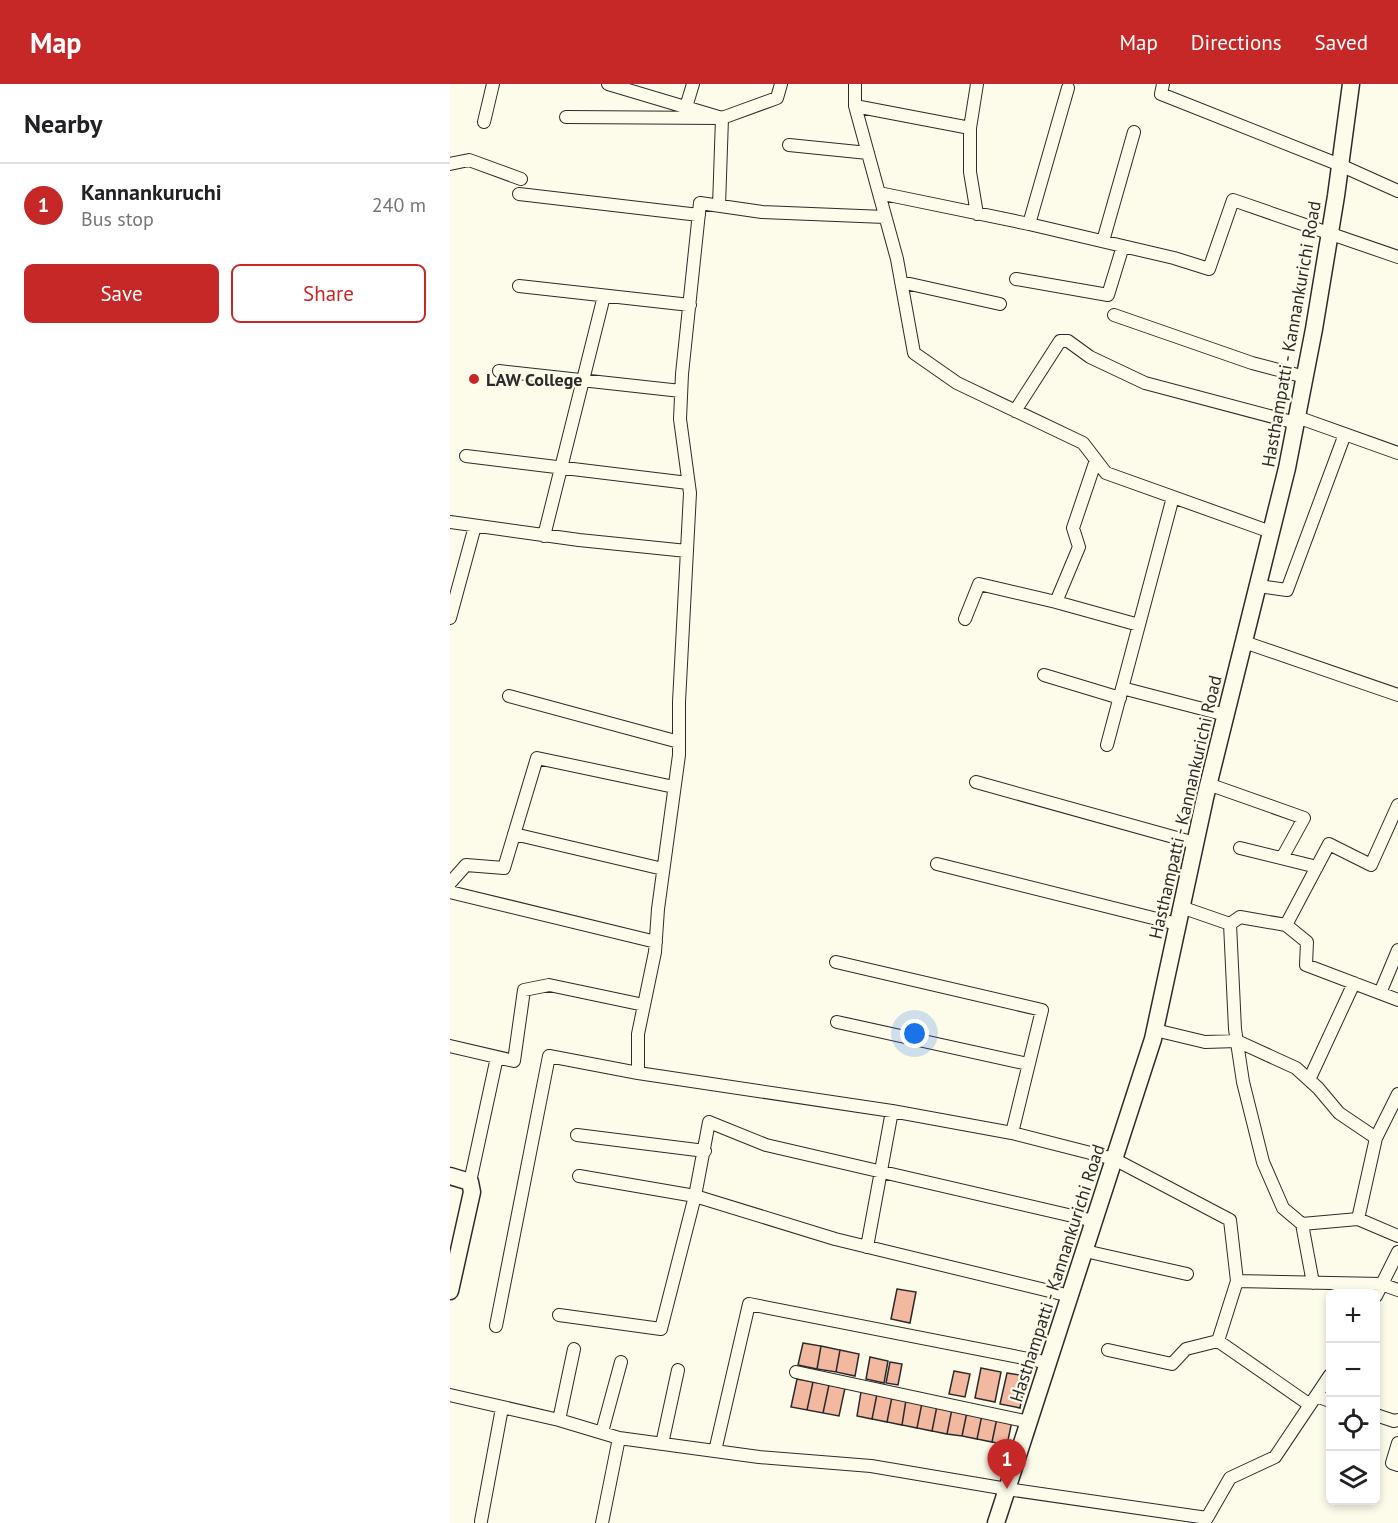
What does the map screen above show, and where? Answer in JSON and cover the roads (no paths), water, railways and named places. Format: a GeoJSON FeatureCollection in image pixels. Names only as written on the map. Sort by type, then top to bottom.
{"type":"FeatureCollection","features":[{"type":"Feature","properties":{"kind":"main road","name":"Hasthampatti - Kannankurichi Road"},"geometry":{"type":"LineString","coordinates":[[996,1523],[1155,1030],[1195,843],[1297,420],[1330,234],[1351,84]]}},
{"type":"Feature","properties":{"kind":"main road"},"geometry":{"type":"LineString","coordinates":[[450,1176],[470,1182],[472,1192],[450,1291]]}},
{"type":"Feature","properties":{"kind":"street"},"geometry":{"type":"LineString","coordinates":[[484,122],[493,84]]}},
{"type":"Feature","properties":{"kind":"street"},"geometry":{"type":"LineString","coordinates":[[608,84],[722,118]]}},
{"type":"Feature","properties":{"kind":"street"},"geometry":{"type":"LineString","coordinates":[[686,107],[693,84]]}},
{"type":"Feature","properties":{"kind":"street"},"geometry":{"type":"LineString","coordinates":[[566,117],[722,118],[777,98],[781,84]]}},
{"type":"Feature","properties":{"kind":"street"},"geometry":{"type":"LineString","coordinates":[[855,84],[855,106],[897,259],[914,353],[957,383],[1083,443],[1106,473],[1271,532]]}},
{"type":"Feature","properties":{"kind":"street"},"geometry":{"type":"LineString","coordinates":[[977,84],[970,128],[970,172],[977,214]]}},
{"type":"Feature","properties":{"kind":"street"},"geometry":{"type":"LineString","coordinates":[[1163,84],[1161,94],[1340,165],[1398,192]]}},
{"type":"Feature","properties":{"kind":"street"},"geometry":{"type":"LineString","coordinates":[[1029,224],[1068,88]]}},
{"type":"Feature","properties":{"kind":"street"},"geometry":{"type":"LineString","coordinates":[[855,106],[970,128]]}},
{"type":"Feature","properties":{"kind":"street"},"geometry":{"type":"LineString","coordinates":[[719,206],[722,118]]}},
{"type":"Feature","properties":{"kind":"street"},"geometry":{"type":"LineString","coordinates":[[1103,241],[1134,132]]}},
{"type":"Feature","properties":{"kind":"street"},"geometry":{"type":"LineString","coordinates":[[789,145],[868,153]]}},
{"type":"Feature","properties":{"kind":"street"},"geometry":{"type":"LineString","coordinates":[[450,164],[469,160],[521,179]]}},
{"type":"Feature","properties":{"kind":"street"},"geometry":{"type":"LineString","coordinates":[[879,193],[1103,241],[1209,269],[1233,200],[1398,257]]}},
{"type":"Feature","properties":{"kind":"street"},"geometry":{"type":"LineString","coordinates":[[519,194],[699,215]]}},
{"type":"Feature","properties":{"kind":"street"},"geometry":{"type":"LineString","coordinates":[[638,1073],[638,1034],[656,942],[679,742],[690,494],[680,419],[681,391],[700,203],[762,212],[885,217]]}},
{"type":"Feature","properties":{"kind":"street"},"geometry":{"type":"LineString","coordinates":[[1016,279],[1108,295],[1123,246]]}},
{"type":"Feature","properties":{"kind":"street"},"geometry":{"type":"LineString","coordinates":[[901,282],[1000,304]]}},
{"type":"Feature","properties":{"kind":"street"},"geometry":{"type":"LineString","coordinates":[[519,286],[690,305]]}},
{"type":"Feature","properties":{"kind":"street"},"geometry":{"type":"LineString","coordinates":[[544,536],[581,380],[604,296]]}},
{"type":"Feature","properties":{"kind":"street"},"geometry":{"type":"LineString","coordinates":[[1114,315],[1252,363],[1305,377]]}},
{"type":"Feature","properties":{"kind":"street"},"geometry":{"type":"LineString","coordinates":[[1015,411],[1060,341],[1068,341],[1090,357],[1145,383],[1297,420],[1346,434],[1398,453]]}},
{"type":"Feature","properties":{"kind":"street"},"geometry":{"type":"LineString","coordinates":[[499,371],[681,391]]}},
{"type":"Feature","properties":{"kind":"street"},"geometry":{"type":"LineString","coordinates":[[1258,586],[1287,590],[1346,434]]}},
{"type":"Feature","properties":{"kind":"street"},"geometry":{"type":"LineString","coordinates":[[466,456],[688,483]]}},
{"type":"Feature","properties":{"kind":"street"},"geometry":{"type":"LineString","coordinates":[[1056,602],[1079,547],[1073,528],[1096,460]]}},
{"type":"Feature","properties":{"kind":"street"},"geometry":{"type":"LineString","coordinates":[[1107,745],[1173,497]]}},
{"type":"Feature","properties":{"kind":"street"},"geometry":{"type":"LineString","coordinates":[[450,522],[544,536],[687,551]]}},
{"type":"Feature","properties":{"kind":"street"},"geometry":{"type":"LineString","coordinates":[[450,618],[475,526]]}},
{"type":"Feature","properties":{"kind":"street"},"geometry":{"type":"LineString","coordinates":[[965,619],[979,584],[1139,625]]}},
{"type":"Feature","properties":{"kind":"street"},"geometry":{"type":"LineString","coordinates":[[1244,642],[1398,695]]}},
{"type":"Feature","properties":{"kind":"street"},"geometry":{"type":"LineString","coordinates":[[1044,675],[1226,715]]}},
{"type":"Feature","properties":{"kind":"street"},"geometry":{"type":"LineString","coordinates":[[509,696],[679,742]]}},
{"type":"Feature","properties":{"kind":"street"},"geometry":{"type":"LineString","coordinates":[[450,883],[466,865],[504,868],[537,758],[674,787]]}},
{"type":"Feature","properties":{"kind":"street"},"geometry":{"type":"LineString","coordinates":[[976,782],[1195,843]]}},
{"type":"Feature","properties":{"kind":"street"},"geometry":{"type":"LineString","coordinates":[[1209,783],[1304,818],[1282,858]]}},
{"type":"Feature","properties":{"kind":"street"},"geometry":{"type":"LineString","coordinates":[[1286,925],[1329,844],[1371,865],[1398,805]]}},
{"type":"Feature","properties":{"kind":"street"},"geometry":{"type":"LineString","coordinates":[[514,834],[663,869]]}},
{"type":"Feature","properties":{"kind":"street"},"geometry":{"type":"LineString","coordinates":[[1240,848],[1317,867]]}},
{"type":"Feature","properties":{"kind":"street"},"geometry":{"type":"LineString","coordinates":[[938,864],[1178,924]]}},
{"type":"Feature","properties":{"kind":"street"},"geometry":{"type":"LineString","coordinates":[[450,892],[656,942]]}},
{"type":"Feature","properties":{"kind":"street"},"geometry":{"type":"LineString","coordinates":[[1181,907],[1230,924]]}},
{"type":"Feature","properties":{"kind":"street"},"geometry":{"type":"LineString","coordinates":[[1230,924],[1240,917],[1286,925],[1307,942],[1306,965],[1398,1000]]}},
{"type":"Feature","properties":{"kind":"street"},"geometry":{"type":"LineString","coordinates":[[1230,924],[1237,1041],[1243,1082],[1263,1162],[1283,1208],[1302,1224],[1313,1283]]}},
{"type":"Feature","properties":{"kind":"street"},"geometry":{"type":"LineString","coordinates":[[1380,993],[1398,950]]}},
{"type":"Feature","properties":{"kind":"street"},"geometry":{"type":"LineString","coordinates":[[836,962],[1042,1010],[1012,1133]]}},
{"type":"Feature","properties":{"kind":"street"},"geometry":{"type":"LineString","coordinates":[[1309,1080],[1354,983]]}},
{"type":"Feature","properties":{"kind":"street"},"geometry":{"type":"LineString","coordinates":[[450,1046],[514,1061],[524,990],[549,985],[644,1005]]}},
{"type":"Feature","properties":{"kind":"street"},"geometry":{"type":"LineString","coordinates":[[837,1022],[1028,1064]]}},
{"type":"Feature","properties":{"kind":"street"},"geometry":{"type":"LineString","coordinates":[[1155,1030],[1205,1042],[1237,1041],[1296,1068],[1339,1113],[1376,1138]]}},
{"type":"Feature","properties":{"kind":"street"},"geometry":{"type":"LineString","coordinates":[[496,1326],[549,1056],[638,1073],[892,1111],[1012,1133],[1114,1159],[1230,1220],[1237,1281],[1218,1341]]}},
{"type":"Feature","properties":{"kind":"street"},"geometry":{"type":"LineString","coordinates":[[470,1182],[497,1057]]}},
{"type":"Feature","properties":{"kind":"street"},"geometry":{"type":"LineString","coordinates":[[1358,1219],[1376,1138],[1398,1094]]}},
{"type":"Feature","properties":{"kind":"street"},"geometry":{"type":"LineString","coordinates":[[867,1246],[892,1111]]}},
{"type":"Feature","properties":{"kind":"street"},"geometry":{"type":"LineString","coordinates":[[559,1315],[661,1329],[695,1196],[709,1122],[766,1145],[1094,1221]]}},
{"type":"Feature","properties":{"kind":"street"},"geometry":{"type":"LineString","coordinates":[[577,1135],[705,1151]]}},
{"type":"Feature","properties":{"kind":"street"},"geometry":{"type":"LineString","coordinates":[[579,1176],[695,1196],[867,1246],[1070,1296]]}},
{"type":"Feature","properties":{"kind":"street"},"geometry":{"type":"LineString","coordinates":[[1302,1224],[1358,1219],[1398,1236]]}},
{"type":"Feature","properties":{"kind":"street"},"geometry":{"type":"LineString","coordinates":[[1085,1251],[1187,1274]]}},
{"type":"Feature","properties":{"kind":"street"},"geometry":{"type":"LineString","coordinates":[[1380,1289],[1398,1252]]}},
{"type":"Feature","properties":{"kind":"street"},"geometry":{"type":"LineString","coordinates":[[1237,1281],[1382,1284],[1398,1290]]}},
{"type":"Feature","properties":{"kind":"street"},"geometry":{"type":"LineString","coordinates":[[715,1451],[749,1304],[1049,1363]]}},
{"type":"Feature","properties":{"kind":"street"},"geometry":{"type":"LineString","coordinates":[[1108,1350],[1172,1364],[1186,1349],[1218,1341],[1313,1400],[1326,1401]]}},
{"type":"Feature","properties":{"kind":"street"},"geometry":{"type":"LineString","coordinates":[[559,1420],[574,1349]]}},
{"type":"Feature","properties":{"kind":"street"},"geometry":{"type":"LineString","coordinates":[[602,1432],[621,1362]]}},
{"type":"Feature","properties":{"kind":"street"},"geometry":{"type":"LineString","coordinates":[[662,1444],[678,1370]]}},
{"type":"Feature","properties":{"kind":"street"},"geometry":{"type":"LineString","coordinates":[[796,1372],[1029,1422]]}},
{"type":"Feature","properties":{"kind":"street"},"geometry":{"type":"LineString","coordinates":[[451,1400],[559,1420],[619,1438],[759,1457],[871,1466],[1007,1489],[1207,1518],[1230,1478],[1275,1457],[1326,1381]]}},
{"type":"Feature","properties":{"kind":"street"},"geometry":{"type":"LineString","coordinates":[[481,1521],[502,1408]]}},
{"type":"Feature","properties":{"kind":"street"},"geometry":{"type":"LineString","coordinates":[[1380,1416],[1398,1420]]}},
{"type":"Feature","properties":{"kind":"street"},"geometry":{"type":"LineString","coordinates":[[603,1523],[619,1438]]}},
{"type":"Feature","properties":{"kind":"street"},"geometry":{"type":"LineString","coordinates":[[1398,1443],[1392,1463],[1398,1465]]}},
{"type":"Feature","properties":{"kind":"place","name":"LAW College"},"geometry":{"type":"Point","coordinates":[474,379]}},
{"type":"Feature","properties":{"kind":"place","name":"Kannankuruchi"},"geometry":{"type":"Point","coordinates":[1007,1489]}}]}
